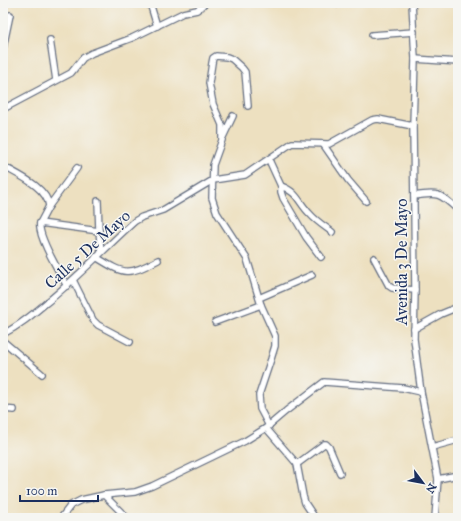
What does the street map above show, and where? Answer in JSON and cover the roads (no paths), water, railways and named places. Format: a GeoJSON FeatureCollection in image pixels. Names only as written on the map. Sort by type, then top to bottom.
{"type":"FeatureCollection","features":[{"type":"Feature","properties":{"kind":"street"},"geometry":{"type":"LineString","coordinates":[[150,3],[157,26]]}},
{"type":"Feature","properties":{"kind":"street"},"geometry":{"type":"LineString","coordinates":[[3,108],[71,73],[87,56],[96,51],[132,38],[183,13],[197,10],[205,3]]}},
{"type":"Feature","properties":{"kind":"street","name":"Avenida 3 De Mayo"},"geometry":{"type":"LineString","coordinates":[[412,3],[415,59],[413,126],[416,290],[414,329],[416,358],[421,392],[438,479],[435,518]]}},
{"type":"Feature","properties":{"kind":"street"},"geometry":{"type":"LineString","coordinates":[[3,48],[10,15]]}},
{"type":"Feature","properties":{"kind":"street"},"geometry":{"type":"LineString","coordinates":[[372,35],[414,32]]}},
{"type":"Feature","properties":{"kind":"street"},"geometry":{"type":"LineString","coordinates":[[50,40],[56,80]]}},
{"type":"Feature","properties":{"kind":"street"},"geometry":{"type":"LineString","coordinates":[[222,140],[221,120],[213,104],[209,83],[213,58],[216,56],[227,57],[232,59],[242,68],[246,77],[248,106]]}},
{"type":"Feature","properties":{"kind":"street"},"geometry":{"type":"LineString","coordinates":[[415,59],[458,62]]}},
{"type":"Feature","properties":{"kind":"street"},"geometry":{"type":"LineString","coordinates":[[233,116],[213,165],[212,198],[214,206],[223,223],[247,259],[261,304],[275,340],[271,359],[259,395],[260,409],[268,427],[297,464],[305,503],[315,518]]}},
{"type":"Feature","properties":{"kind":"street","name":"Calle 5 De Mayo"},"geometry":{"type":"LineString","coordinates":[[3,334],[23,322],[67,286],[135,221],[163,210],[213,180],[245,175],[290,144],[295,142],[323,144],[334,141],[372,120],[378,119],[413,126]]}},
{"type":"Feature","properties":{"kind":"street"},"geometry":{"type":"LineString","coordinates":[[323,144],[348,180],[366,201]]}},
{"type":"Feature","properties":{"kind":"street"},"geometry":{"type":"LineString","coordinates":[[268,160],[281,186],[283,198],[306,238],[321,258]]}},
{"type":"Feature","properties":{"kind":"street"},"geometry":{"type":"LineString","coordinates":[[3,166],[40,189],[47,198],[49,206]]}},
{"type":"Feature","properties":{"kind":"street"},"geometry":{"type":"LineString","coordinates":[[67,286],[42,236],[40,223],[49,206],[77,168]]}},
{"type":"Feature","properties":{"kind":"street"},"geometry":{"type":"LineString","coordinates":[[281,186],[294,192],[309,213],[332,232]]}},
{"type":"Feature","properties":{"kind":"street"},"geometry":{"type":"LineString","coordinates":[[414,196],[435,194],[441,196],[458,210]]}},
{"type":"Feature","properties":{"kind":"street"},"geometry":{"type":"LineString","coordinates":[[98,201],[98,231],[101,252]]}},
{"type":"Feature","properties":{"kind":"street"},"geometry":{"type":"LineString","coordinates":[[40,223],[98,231]]}},
{"type":"Feature","properties":{"kind":"street"},"geometry":{"type":"LineString","coordinates":[[96,257],[120,271],[128,272],[158,260]]}},
{"type":"Feature","properties":{"kind":"street"},"geometry":{"type":"LineString","coordinates":[[374,258],[389,286],[392,288],[416,290]]}},
{"type":"Feature","properties":{"kind":"street"},"geometry":{"type":"LineString","coordinates":[[259,298],[312,275]]}},
{"type":"Feature","properties":{"kind":"street"},"geometry":{"type":"LineString","coordinates":[[73,280],[93,320],[98,325],[130,342]]}},
{"type":"Feature","properties":{"kind":"street"},"geometry":{"type":"LineString","coordinates":[[215,322],[261,304]]}},
{"type":"Feature","properties":{"kind":"street"},"geometry":{"type":"LineString","coordinates":[[414,329],[441,314],[458,307]]}},
{"type":"Feature","properties":{"kind":"street"},"geometry":{"type":"LineString","coordinates":[[3,341],[42,374]]}},
{"type":"Feature","properties":{"kind":"street"},"geometry":{"type":"LineString","coordinates":[[61,518],[76,502],[104,495],[135,492],[152,486],[245,441],[268,427],[324,382],[402,388],[421,392]]}},
{"type":"Feature","properties":{"kind":"street"},"geometry":{"type":"LineString","coordinates":[[3,409],[14,410]]}},
{"type":"Feature","properties":{"kind":"street"},"geometry":{"type":"LineString","coordinates":[[432,447],[458,440]]}},
{"type":"Feature","properties":{"kind":"street"},"geometry":{"type":"LineString","coordinates":[[297,464],[326,444],[330,447],[340,473]]}},
{"type":"Feature","properties":{"kind":"street"},"geometry":{"type":"LineString","coordinates":[[438,479],[458,475]]}},
{"type":"Feature","properties":{"kind":"street"},"geometry":{"type":"LineString","coordinates":[[104,495],[127,518]]}}]}
